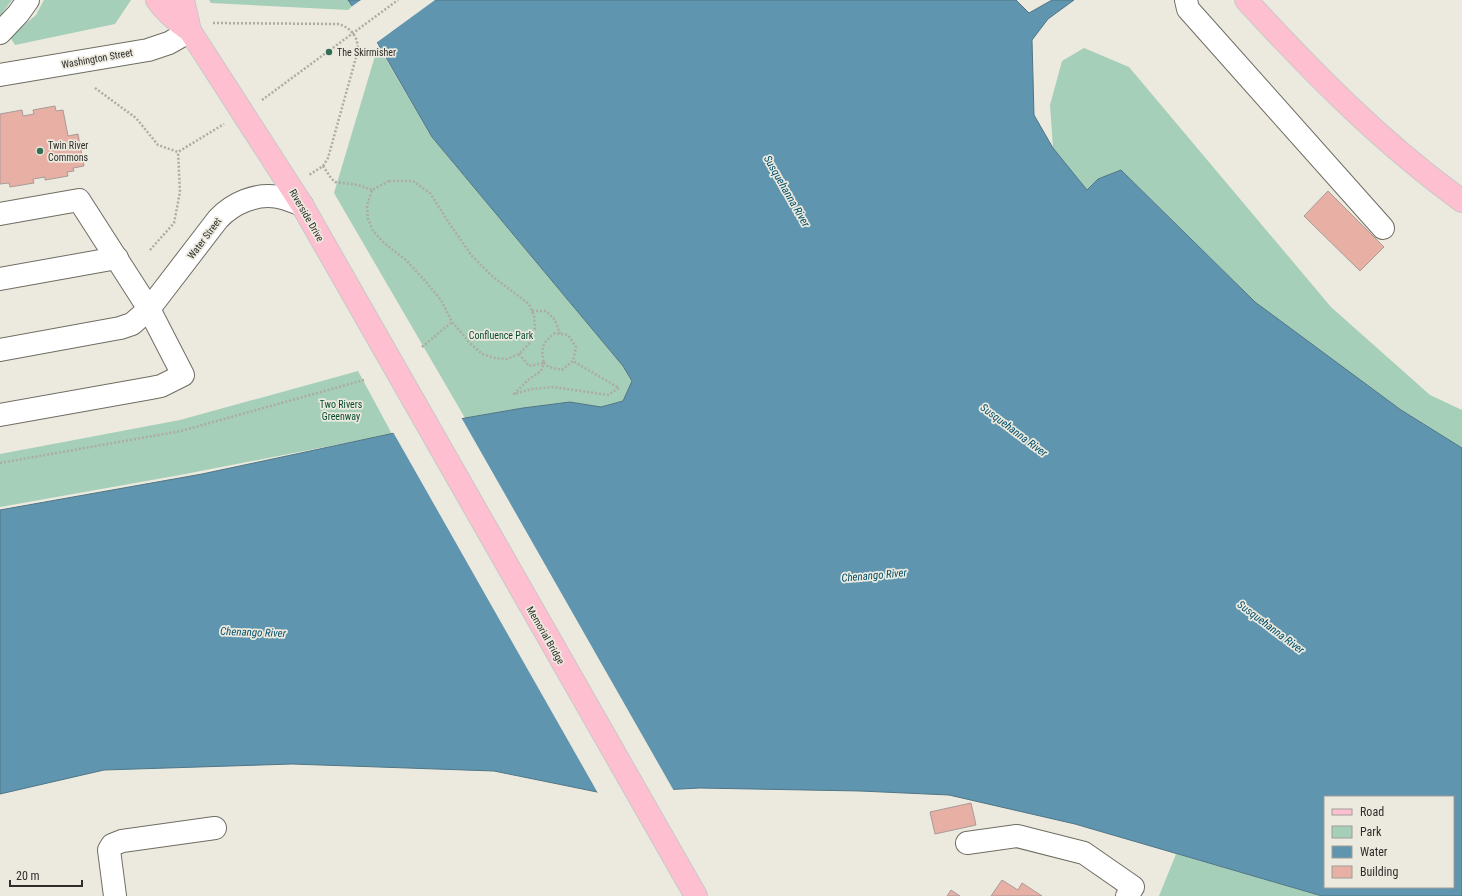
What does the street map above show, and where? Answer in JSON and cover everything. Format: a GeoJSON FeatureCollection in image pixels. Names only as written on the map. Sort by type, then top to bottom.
{"type":"FeatureCollection","features":[{"type":"Feature","properties":{"kind":"main road"},"geometry":{"type":"LineString","coordinates":[[156,0],[176,22],[190,31]]}},
{"type":"Feature","properties":{"kind":"main road"},"geometry":{"type":"LineString","coordinates":[[183,0],[190,31]]}},
{"type":"Feature","properties":{"kind":"main road"},"geometry":{"type":"LineString","coordinates":[[1246,0],[1342,101],[1412,162],[1462,201]]}},
{"type":"Feature","properties":{"kind":"main road","name":"Riverside Drive"},"geometry":{"type":"LineString","coordinates":[[190,31],[302,205],[414,404]]}},
{"type":"Feature","properties":{"kind":"main road","name":"Memorial Bridge"},"geometry":{"type":"LineString","coordinates":[[414,404],[696,896]]}},
{"type":"Feature","properties":{"kind":"street"},"geometry":{"type":"LineString","coordinates":[[0,33],[18,14],[28,0]]}},
{"type":"Feature","properties":{"kind":"street"},"geometry":{"type":"LineString","coordinates":[[1186,0],[1188,9],[1383,228]]}},
{"type":"Feature","properties":{"kind":"street","name":"Washington Street"},"geometry":{"type":"LineString","coordinates":[[0,75],[148,50],[169,43],[190,31]]}},
{"type":"Feature","properties":{"kind":"street","name":"Water Street"},"geometry":{"type":"LineString","coordinates":[[0,350],[120,328],[132,324],[149,309],[218,219],[232,206],[248,200],[267,196],[278,196],[302,205]]}},
{"type":"Feature","properties":{"kind":"street"},"geometry":{"type":"LineString","coordinates":[[0,214],[79,200],[149,309],[183,375],[161,386],[0,415]]}},
{"type":"Feature","properties":{"kind":"street"},"geometry":{"type":"LineString","coordinates":[[0,279],[117,258]]}},
{"type":"Feature","properties":{"kind":"street"},"geometry":{"type":"LineString","coordinates":[[115,896],[110,850],[112,845],[122,841],[215,828]]}},
{"type":"Feature","properties":{"kind":"street"},"geometry":{"type":"LineString","coordinates":[[967,843],[1017,836],[1084,853],[1130,891]]}},
{"type":"Feature","properties":{"kind":"path"},"geometry":{"type":"LineString","coordinates":[[353,33],[398,0]]}},
{"type":"Feature","properties":{"kind":"path"},"geometry":{"type":"LineString","coordinates":[[190,31],[205,25],[225,22],[338,24],[344,26],[353,33],[358,43],[358,49],[328,158],[323,166],[291,187]]}},
{"type":"Feature","properties":{"kind":"path"},"geometry":{"type":"LineString","coordinates":[[150,250],[174,223],[180,192],[178,152]]}},
{"type":"Feature","properties":{"kind":"path"},"geometry":{"type":"LineString","coordinates":[[323,166],[335,182],[372,190],[389,181],[413,181],[430,193],[472,256],[492,276],[529,304],[532,311],[535,329],[529,344],[519,354],[507,359],[494,358],[482,354],[471,344],[452,322],[441,300],[426,282],[406,260],[384,243],[373,231],[368,219],[367,206],[372,190]]}},
{"type":"Feature","properties":{"kind":"path"},"geometry":{"type":"LineString","coordinates":[[532,311],[546,311],[555,320],[560,334]]}},
{"type":"Feature","properties":{"kind":"path"},"geometry":{"type":"LineString","coordinates":[[422,347],[452,322]]}},
{"type":"Feature","properties":{"kind":"path"},"geometry":{"type":"LineString","coordinates":[[555,333],[560,334],[568,335],[576,347],[573,361],[562,370],[549,367],[544,363],[541,353],[545,340],[555,333]]}},
{"type":"Feature","properties":{"kind":"path"},"geometry":{"type":"LineString","coordinates":[[519,354],[529,366],[544,363]]}},
{"type":"Feature","properties":{"kind":"path"},"geometry":{"type":"LineString","coordinates":[[544,363],[541,371],[528,380],[514,394],[532,389],[553,388],[608,395],[619,388],[573,361]]}},
{"type":"Feature","properties":{"kind":"path"},"geometry":{"type":"LineString","coordinates":[[0,463],[59,454],[181,431],[364,380]]}},
{"type":"Feature","properties":{"kind":"green space"},"geometry":{"type":"Polygon","coordinates":[[[0,0],[12,0],[0,16],[0,0]]]}},
{"type":"Feature","properties":{"kind":"green space"},"geometry":{"type":"Polygon","coordinates":[[[44,0],[131,0],[115,24],[15,45],[10,37],[36,15],[44,0]]]}},
{"type":"Feature","properties":{"kind":"green space"},"geometry":{"type":"Polygon","coordinates":[[[209,0],[348,0],[353,6],[348,10],[211,3],[209,0]]]}},
{"type":"Feature","properties":{"kind":"green space","name":"Confluence Park"},"geometry":{"type":"Polygon","coordinates":[[[378,46],[432,137],[623,366],[632,381],[623,401],[601,407],[570,402],[465,418],[334,193],[378,46]]]}},
{"type":"Feature","properties":{"kind":"green space"},"geometry":{"type":"Polygon","coordinates":[[[1084,48],[1129,67],[1331,307],[1430,395],[1462,410],[1462,448],[1401,410],[1255,302],[1121,170],[1098,179],[1087,191],[1053,148],[1050,105],[1062,61],[1084,48]]]}},
{"type":"Feature","properties":{"kind":"green space","name":"Two Rivers Greenway"},"geometry":{"type":"Polygon","coordinates":[[[358,371],[392,434],[180,475],[0,507],[0,454],[180,420],[358,371]]]}},
{"type":"Feature","properties":{"kind":"green space"},"geometry":{"type":"Polygon","coordinates":[[[1176,854],[1322,896],[1159,896],[1176,854]]]}},
{"type":"Feature","properties":{"kind":"water"},"geometry":{"type":"Polygon","coordinates":[[[348,0],[1016,0],[1029,13],[1052,0],[1074,0],[1048,19],[1032,40],[1034,115],[1053,148],[1087,190],[1098,179],[1121,170],[1255,302],[1401,410],[1462,448],[1462,896],[1322,896],[1075,824],[949,795],[860,791],[700,788],[602,793],[494,771],[292,764],[104,770],[0,794],[0,510],[202,474],[465,418],[570,402],[601,407],[623,401],[632,381],[623,366],[432,137],[377,42],[348,0]]]}},
{"type":"Feature","properties":{"kind":"pier"},"geometry":{"type":"Polygon","coordinates":[[[361,0],[435,0],[376,43],[351,7],[361,0]]]}},
{"type":"Feature","properties":{"kind":"pier"},"geometry":{"type":"Polygon","coordinates":[[[461,417],[674,791],[599,795],[393,432],[461,417]]]}},
{"type":"Feature","properties":{"kind":"building","name":"Twin River Commons"},"geometry":{"type":"Polygon","coordinates":[[[55,106],[56,111],[63,110],[68,136],[78,134],[84,166],[73,168],[74,171],[67,172],[68,176],[45,180],[45,177],[33,179],[34,183],[10,187],[9,183],[0,184],[0,114],[22,110],[23,116],[34,114],[33,110],[55,106]]]}},
{"type":"Feature","properties":{"kind":"building"},"geometry":{"type":"Polygon","coordinates":[[[1328,191],[1384,247],[1360,271],[1304,216],[1328,191]]]}},
{"type":"Feature","properties":{"kind":"building"},"geometry":{"type":"Polygon","coordinates":[[[971,803],[976,825],[935,834],[930,812],[971,803]]]}},
{"type":"Feature","properties":{"kind":"building"},"geometry":{"type":"Polygon","coordinates":[[[1002,880],[1018,890],[1022,883],[1042,896],[991,896],[1002,880]]]}},
{"type":"Feature","properties":{"kind":"building"},"geometry":{"type":"Polygon","coordinates":[[[951,890],[960,896],[947,896],[951,890]]]}},
{"type":"Feature","properties":{"kind":"place","name":"The Skirmisher"},"geometry":{"type":"Point","coordinates":[329,52]}},
{"type":"Feature","properties":{"kind":"place","name":"Twin River Commons"},"geometry":{"type":"Point","coordinates":[40,151]}},
{"type":"Feature","properties":{"kind":"water label","name":"Susquehanna River"},"geometry":{"type":"Point","coordinates":[787,191]}},
{"type":"Feature","properties":{"kind":"water label","name":"Susquehanna River"},"geometry":{"type":"Point","coordinates":[1014,430]}},
{"type":"Feature","properties":{"kind":"water label","name":"Chenango River"},"geometry":{"type":"Point","coordinates":[874,575]}},
{"type":"Feature","properties":{"kind":"water label","name":"Susquehanna River"},"geometry":{"type":"Point","coordinates":[1271,627]}},
{"type":"Feature","properties":{"kind":"water label","name":"Chenango River"},"geometry":{"type":"Point","coordinates":[253,632]}}]}
